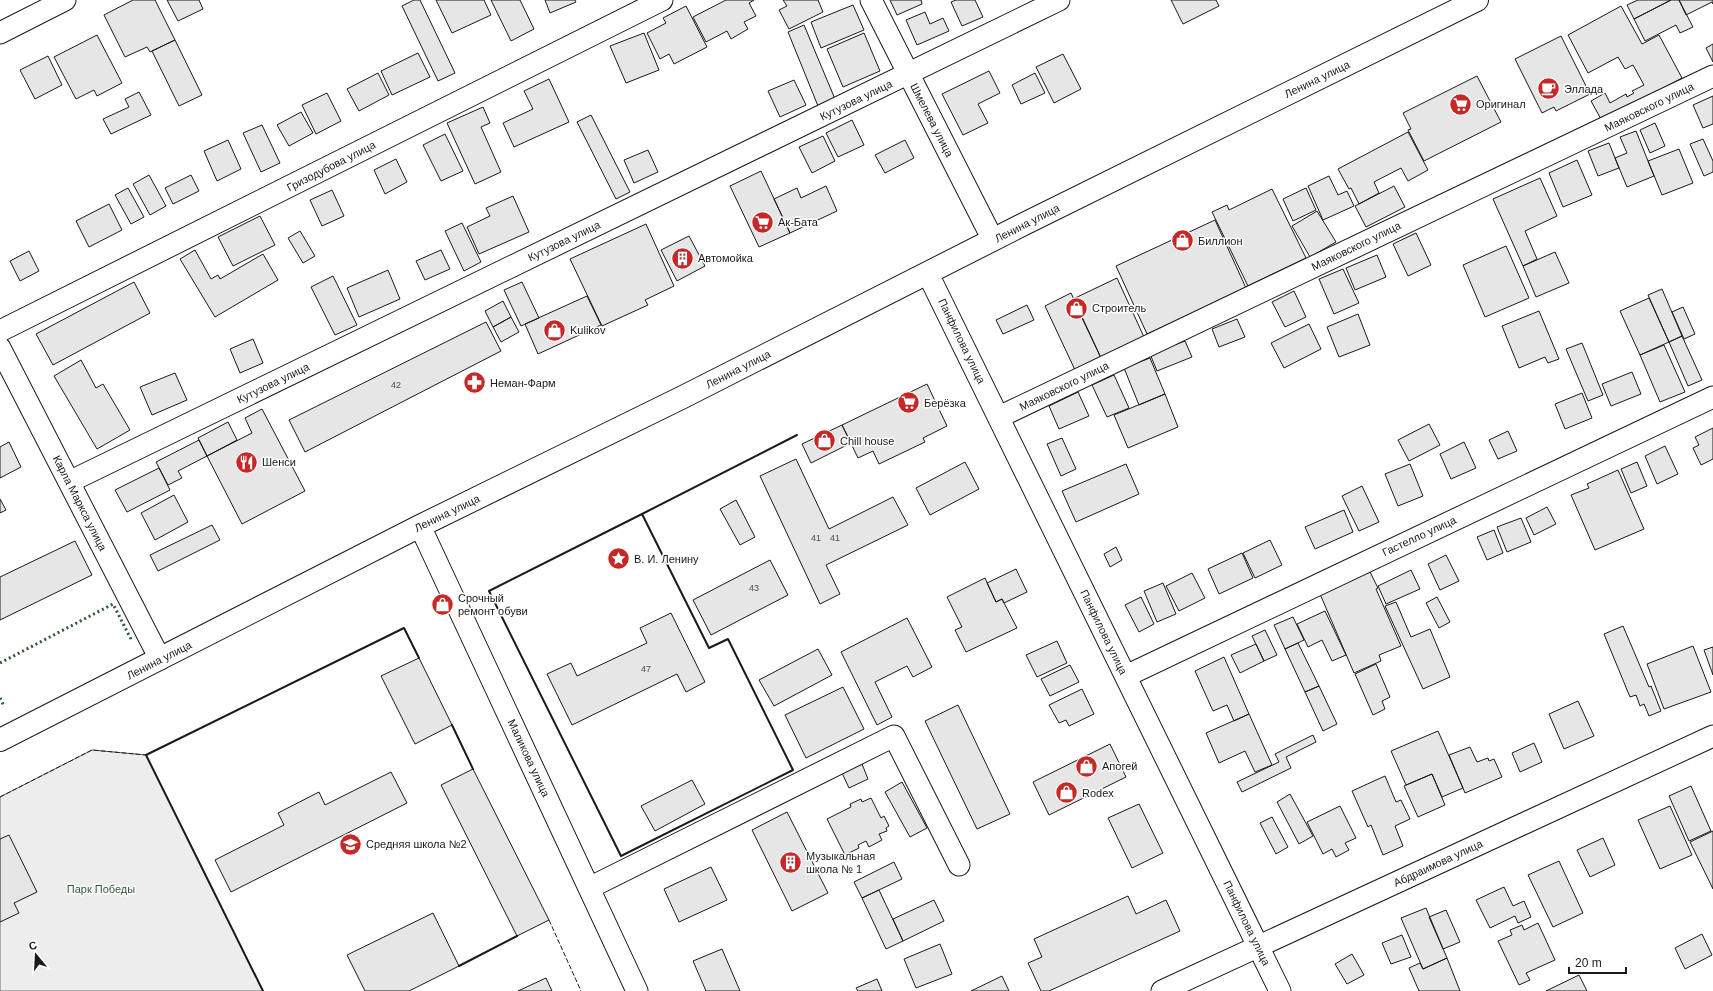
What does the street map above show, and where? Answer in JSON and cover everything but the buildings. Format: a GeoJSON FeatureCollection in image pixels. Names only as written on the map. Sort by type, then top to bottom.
{"type":"FeatureCollection","features":[{"type":"Feature","properties":{"kind":"main road","name":"Ленина улица"},"geometry":{"type":"LineString","coordinates":[[0,740],[420,526],[683,397],[993,240],[1477,0]]}},
{"type":"Feature","properties":{"kind":"street"},"geometry":{"type":"LineString","coordinates":[[0,33],[65,0]]}},
{"type":"Feature","properties":{"kind":"street","name":"Гризодубова улица"},"geometry":{"type":"LineString","coordinates":[[0,331],[662,0]]}},
{"type":"Feature","properties":{"kind":"street","name":"Шмелева улица"},"geometry":{"type":"LineString","coordinates":[[871,0],[993,240]]}},
{"type":"Feature","properties":{"kind":"street","name":"Кутузова улица"},"geometry":{"type":"LineString","coordinates":[[69,482],[1059,0]]}},
{"type":"Feature","properties":{"kind":"street","name":"Маяковского улица"},"geometry":{"type":"LineString","coordinates":[[1000,417],[1713,76]]}},
{"type":"Feature","properties":{"kind":"street","name":"Панфилова улица"},"geometry":{"type":"LineString","coordinates":[[928,274],[1000,417],[1280,991]]}},
{"type":"Feature","properties":{"kind":"street","name":"Карла Маркса улица"},"geometry":{"type":"LineString","coordinates":[[0,348],[160,659]]}},
{"type":"Feature","properties":{"kind":"street","name":"Гастелло улица"},"geometry":{"type":"LineString","coordinates":[[1126,676],[1713,397]]}},
{"type":"Feature","properties":{"kind":"street","name":"Маликова улица"},"geometry":{"type":"LineString","coordinates":[[420,526],[637,991]]}},
{"type":"Feature","properties":{"kind":"street"},"geometry":{"type":"LineString","coordinates":[[589,888],[894,736],[959,865]]}},
{"type":"Feature","properties":{"kind":"street","name":"Абдраимова улица"},"geometry":{"type":"LineString","coordinates":[[1162,991],[1713,736]]}},
{"type":"Feature","properties":{"kind":"shaded area","name":"Парк Победы"},"geometry":{"type":"Polygon","coordinates":[[[92,750],[146,755],[263,991],[0,991],[0,797],[92,750]]]}},
{"type":"Feature","properties":{"kind":"hedge"},"geometry":{"type":"LineString","coordinates":[[0,663],[113,604],[132,641]]}},
{"type":"Feature","properties":{"kind":"hedge"},"geometry":{"type":"LineString","coordinates":[[0,698],[4,706]]}},
{"type":"Feature","properties":{"kind":"fence"},"geometry":{"type":"LineString","coordinates":[[0,797],[92,750],[146,755]]}},
{"type":"Feature","properties":{"kind":"fence"},"geometry":{"type":"LineString","coordinates":[[549,920],[581,991]]}},
{"type":"Feature","properties":{"kind":"wall"},"geometry":{"type":"LineString","coordinates":[[642,514],[797,435]]}},
{"type":"Feature","properties":{"kind":"wall"},"geometry":{"type":"LineString","coordinates":[[642,514],[709,648],[728,639],[793,770],[621,856],[489,591],[642,514]]}},
{"type":"Feature","properties":{"kind":"wall"},"geometry":{"type":"LineString","coordinates":[[263,991],[146,755],[404,628],[419,658]]}},
{"type":"Feature","properties":{"kind":"wall"},"geometry":{"type":"LineString","coordinates":[[452,725],[473,769]]}},
{"type":"Feature","properties":{"kind":"wall"},"geometry":{"type":"LineString","coordinates":[[459,966],[517,936]]}},
{"type":"Feature","properties":{"kind":"place","name":"Эллада"},"geometry":{"type":"Point","coordinates":[1548,89]}},
{"type":"Feature","properties":{"kind":"place","name":"Оригинал"},"geometry":{"type":"Point","coordinates":[1460,104]}},
{"type":"Feature","properties":{"kind":"place","name":"Ак-Бата"},"geometry":{"type":"Point","coordinates":[763,222]}},
{"type":"Feature","properties":{"kind":"place","name":"Биллион"},"geometry":{"type":"Point","coordinates":[1183,241]}},
{"type":"Feature","properties":{"kind":"place","name":"Автомойка"},"geometry":{"type":"Point","coordinates":[683,258]}},
{"type":"Feature","properties":{"kind":"place","name":"Строитель"},"geometry":{"type":"Point","coordinates":[1077,308]}},
{"type":"Feature","properties":{"kind":"place","name":"Kulikov"},"geometry":{"type":"Point","coordinates":[554,330]}},
{"type":"Feature","properties":{"kind":"place","name":"Неман-Фарм"},"geometry":{"type":"Point","coordinates":[474,383]}},
{"type":"Feature","properties":{"kind":"place","name":"Берёзка"},"geometry":{"type":"Point","coordinates":[909,403]}},
{"type":"Feature","properties":{"kind":"place","name":"Chill house"},"geometry":{"type":"Point","coordinates":[824,441]}},
{"type":"Feature","properties":{"kind":"place","name":"Шенси"},"geometry":{"type":"Point","coordinates":[246,462]}},
{"type":"Feature","properties":{"kind":"place","name":"В. И. Ленину"},"geometry":{"type":"Point","coordinates":[618,559]}},
{"type":"Feature","properties":{"kind":"place","name":"Срочный ремонт обуви"},"geometry":{"type":"Point","coordinates":[442,604]}},
{"type":"Feature","properties":{"kind":"place","name":"Апогей"},"geometry":{"type":"Point","coordinates":[1087,766]}},
{"type":"Feature","properties":{"kind":"place","name":"Rodex"},"geometry":{"type":"Point","coordinates":[1066,793]}},
{"type":"Feature","properties":{"kind":"place","name":"Средняя школа №2"},"geometry":{"type":"Point","coordinates":[351,844]}},
{"type":"Feature","properties":{"kind":"place","name":"Музыкальная школа № 1"},"geometry":{"type":"Point","coordinates":[790,862]}}]}
